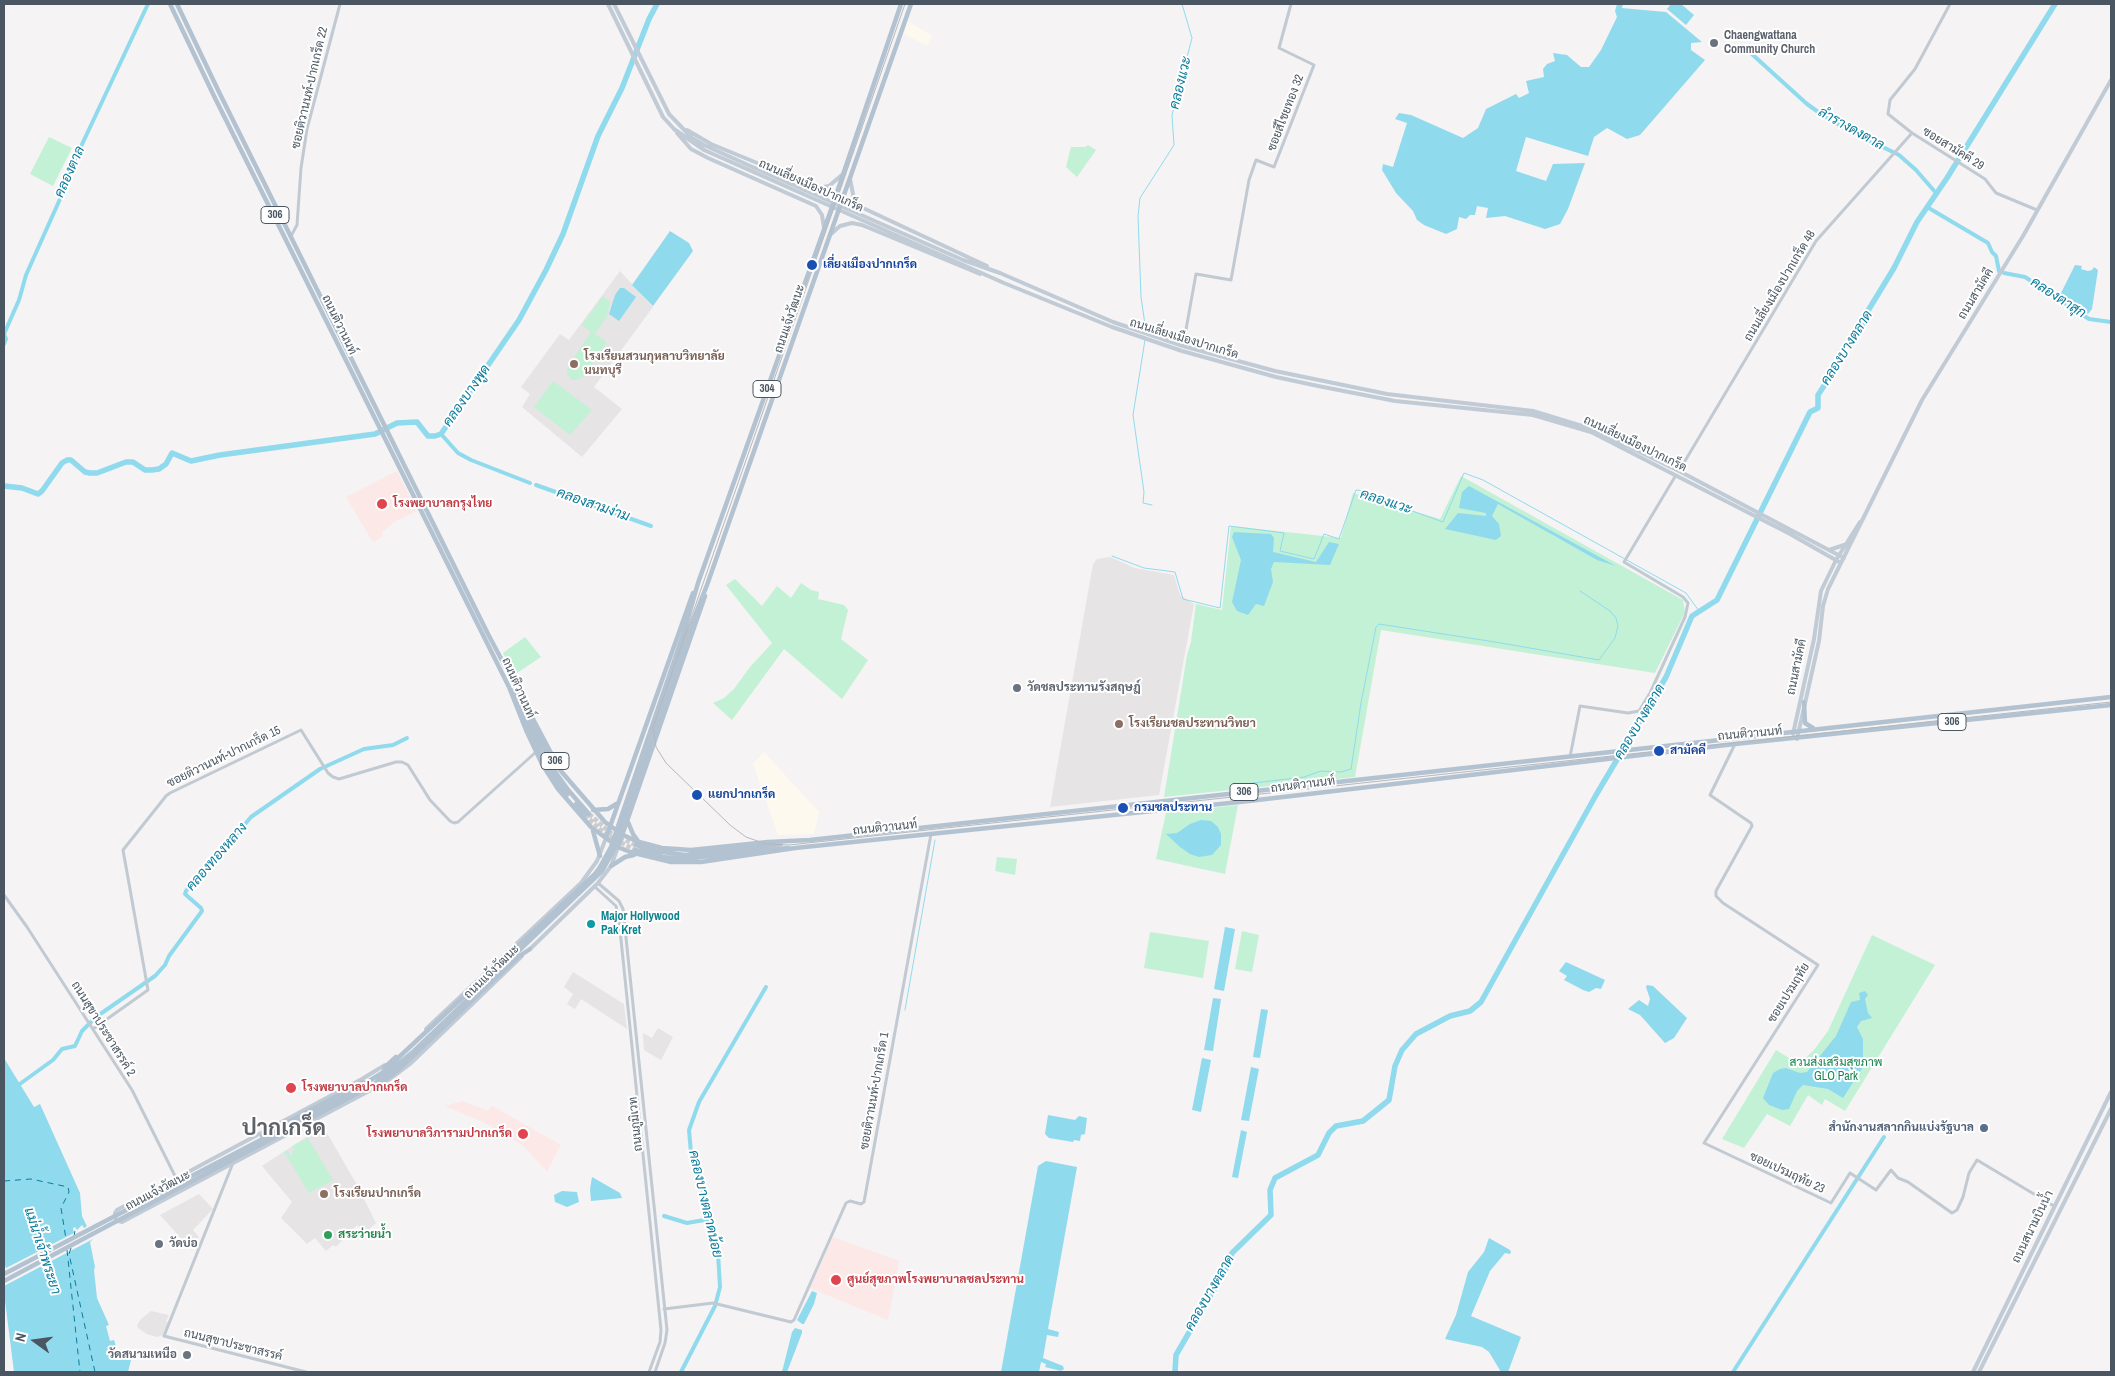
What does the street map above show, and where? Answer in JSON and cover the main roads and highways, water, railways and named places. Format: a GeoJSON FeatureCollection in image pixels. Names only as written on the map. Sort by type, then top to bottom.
{"type":"FeatureCollection","features":[{"type":"Feature","properties":{"kind":"main road","name":"ถนนติวานนท์"},"geometry":{"type":"LineString","coordinates":[[170,4],[214,96],[288,237]]}},
{"type":"Feature","properties":{"kind":"main road","name":"ถนนติวานนท์"},"geometry":{"type":"LineString","coordinates":[[176,4],[288,237],[382,425],[419,510],[511,686],[560,770],[589,813],[611,826],[637,846],[691,850],[759,842],[792,841],[2111,697]]}},
{"type":"Feature","properties":{"kind":"main road","name":"ถนนเลี่ยงเมืองปากเกร็ด"},"geometry":{"type":"LineString","coordinates":[[608,4],[663,117],[674,130],[704,150],[748,167],[924,244],[1000,273],[1142,335]]}},
{"type":"Feature","properties":{"kind":"main road","name":"ถนนเลี่ยงเมืองปากเกร็ด"},"geometry":{"type":"LineString","coordinates":[[614,4],[669,114],[692,138],[748,167]]}},
{"type":"Feature","properties":{"kind":"main road","name":"ถนนแจ้งวัฒนะ"},"geometry":{"type":"LineString","coordinates":[[4,1281],[361,1093],[385,1077],[602,871],[614,848],[698,583],[832,207],[901,4]]}},
{"type":"Feature","properties":{"kind":"main road","name":"ถนนแจ้งวัฒนะ"},"geometry":{"type":"LineString","coordinates":[[707,585],[695,629],[623,835],[611,866],[597,885],[392,1078],[371,1091],[122,1222],[116,1220],[114,1213],[116,1210],[343,1097],[382,1073],[594,874],[604,861],[611,847],[657,716],[707,585],[911,4]]}},
{"type":"Feature","properties":{"kind":"main road","name":"ถนนสามัคคี"},"geometry":{"type":"LineString","coordinates":[[1795,739],[1821,591],[1838,557],[1861,520],[1922,400],[2038,210],[2111,80]]}},
{"type":"Feature","properties":{"kind":"main road"},"geometry":{"type":"LineString","coordinates":[[681,127],[711,144],[818,188],[829,186],[843,174]]}},
{"type":"Feature","properties":{"kind":"main road"},"geometry":{"type":"LineString","coordinates":[[674,130],[681,140],[691,148],[816,206],[822,215],[824,228]]}},
{"type":"Feature","properties":{"kind":"main road"},"geometry":{"type":"LineString","coordinates":[[850,179],[851,190],[857,204],[965,254],[1000,273]]}},
{"type":"Feature","properties":{"kind":"main road"},"geometry":{"type":"LineString","coordinates":[[796,197],[804,193],[805,189],[801,182]]}},
{"type":"Feature","properties":{"kind":"main road"},"geometry":{"type":"LineString","coordinates":[[836,195],[837,201],[841,202],[843,200]]}},
{"type":"Feature","properties":{"kind":"main road"},"geometry":{"type":"LineString","coordinates":[[832,207],[837,205],[840,210]]}},
{"type":"Feature","properties":{"kind":"main road"},"geometry":{"type":"LineString","coordinates":[[873,230],[870,222],[875,217],[880,216]]}},
{"type":"Feature","properties":{"kind":"main road"},"geometry":{"type":"LineString","coordinates":[[831,234],[840,226],[852,223],[1004,283]]}},
{"type":"Feature","properties":{"kind":"main road","name":"ถนนเลี่ยงเมืองปากเกร็ด"},"geometry":{"type":"LineString","coordinates":[[924,244],[1004,283],[1112,327],[1275,371],[1396,396],[1533,411],[1610,436],[1838,557]]}},
{"type":"Feature","properties":{"kind":"main road","name":"ถนนเลี่ยงเมืองปากเกร็ด"},"geometry":{"type":"LineString","coordinates":[[1152,338],[1226,364],[1318,386],[1395,401],[1525,414],[1555,420],[1598,435],[1678,473]]}},
{"type":"Feature","properties":{"kind":"main road","name":"ถนนเลี่ยงเมืองปากเกร็ด"},"geometry":{"type":"LineString","coordinates":[[1762,518],[1829,550],[1838,557]]}},
{"type":"Feature","properties":{"kind":"main road","name":"ถนนสามัคคี"},"geometry":{"type":"LineString","coordinates":[[1797,724],[1819,642],[1823,606],[1828,588],[1858,530],[1861,520]]}},
{"type":"Feature","properties":{"kind":"main road"},"geometry":{"type":"LineString","coordinates":[[1829,550],[1841,547],[1848,542]]}},
{"type":"Feature","properties":{"kind":"main road"},"geometry":{"type":"LineString","coordinates":[[1838,557],[1844,558]]}},
{"type":"Feature","properties":{"kind":"main road"},"geometry":{"type":"LineString","coordinates":[[1838,557],[1841,562]]}},
{"type":"Feature","properties":{"kind":"main road","name":"ถนนแจ้งวัฒนะ"},"geometry":{"type":"LineString","coordinates":[[4,1274],[362,1079],[396,1057],[571,891],[593,869],[600,856],[681,622],[698,583]]}},
{"type":"Feature","properties":{"kind":"main road","name":"ถนนติวานนท์"},"geometry":{"type":"LineString","coordinates":[[511,686],[536,752],[558,789],[591,827],[618,847],[638,855],[660,861],[691,863],[795,848],[1459,777],[1735,744],[2111,705]]}},
{"type":"Feature","properties":{"kind":"main road","name":"306"},"geometry":{"type":"LineString","coordinates":[[511,686],[548,768],[566,794],[589,813]]}},
{"type":"Feature","properties":{"kind":"main road"},"geometry":{"type":"LineString","coordinates":[[2104,698],[2104,706]]}},
{"type":"Feature","properties":{"kind":"main road"},"geometry":{"type":"LineString","coordinates":[[1804,702],[1805,723],[1809,728],[1816,729]]}},
{"type":"Feature","properties":{"kind":"main road"},"geometry":{"type":"LineString","coordinates":[[1459,777],[1460,768]]}},
{"type":"Feature","properties":{"kind":"main road"},"geometry":{"type":"LineString","coordinates":[[630,769],[635,775],[641,775],[644,772]]}},
{"type":"Feature","properties":{"kind":"main road"},"geometry":{"type":"LineString","coordinates":[[589,813],[608,809],[619,802]]}},
{"type":"Feature","properties":{"kind":"main road"},"geometry":{"type":"LineString","coordinates":[[1028,816],[1029,823]]}},
{"type":"Feature","properties":{"kind":"main road"},"geometry":{"type":"LineString","coordinates":[[628,820],[637,846]]}},
{"type":"Feature","properties":{"kind":"main road"},"geometry":{"type":"LineString","coordinates":[[980,828],[981,820]]}},
{"type":"Feature","properties":{"kind":"main road"},"geometry":{"type":"LineString","coordinates":[[591,827],[598,842],[600,856]]}},
{"type":"Feature","properties":{"kind":"main road","name":"306"},"geometry":{"type":"LineString","coordinates":[[637,846],[663,857],[682,859],[795,848]]}},
{"type":"Feature","properties":{"kind":"main road"},"geometry":{"type":"LineString","coordinates":[[611,866],[625,857],[638,855]]}},
{"type":"Feature","properties":{"kind":"main road"},"geometry":{"type":"LineString","coordinates":[[571,891],[580,893],[580,901]]}},
{"type":"Feature","properties":{"kind":"main road"},"geometry":{"type":"LineString","coordinates":[[361,1093],[390,1077],[530,949]]}},
{"type":"Feature","properties":{"kind":"main road"},"geometry":{"type":"LineString","coordinates":[[178,1180],[372,1077],[396,1057]]}},
{"type":"Feature","properties":{"kind":"main road","name":"ถนนสนามบินน้ำ"},"geometry":{"type":"LineString","coordinates":[[1973,1372],[2111,1092]]}},
{"type":"Feature","properties":{"kind":"main road","name":"ถนนสนามบินน้ำ"},"geometry":{"type":"LineString","coordinates":[[1980,1371],[2111,1109]]}},
{"type":"Feature","properties":{"kind":"main road"},"geometry":{"type":"LineString","coordinates":[[2086,1141],[2093,1145]]}},
{"type":"Feature","properties":{"kind":"main road"},"geometry":{"type":"LineString","coordinates":[[2083,1146],[2091,1150]]}},
{"type":"Feature","properties":{"kind":"main road"},"geometry":{"type":"LineString","coordinates":[[229,1150],[234,1162]]}},
{"type":"Feature","properties":{"kind":"main road"},"geometry":{"type":"LineString","coordinates":[[146,1195],[152,1206]]}},
{"type":"Feature","properties":{"kind":"main road"},"geometry":{"type":"LineString","coordinates":[[1975,1368],[1980,1371]]}},
{"type":"Feature","properties":{"kind":"water"},"geometry":{"type":"Polygon","coordinates":[[[1617,4],[1623,4],[1622,8],[1666,12],[1702,42],[1691,43],[1691,50],[1705,60],[1640,135],[1627,139],[1607,128],[1594,137],[1588,156],[1526,137],[1516,171],[1546,181],[1553,164],[1585,163],[1568,209],[1560,224],[1545,229],[1505,216],[1486,218],[1488,208],[1477,206],[1475,215],[1470,215],[1466,219],[1459,217],[1457,229],[1446,234],[1417,220],[1413,211],[1396,193],[1382,170],[1383,164],[1393,167],[1407,123],[1395,119],[1399,113],[1411,115],[1463,138],[1478,128],[1486,109],[1516,94],[1519,98],[1529,93],[1526,81],[1544,77],[1543,69],[1547,64],[1555,61],[1553,53],[1567,55],[1581,67],[1589,67],[1601,50],[1617,17],[1615,11],[1617,4]]]}},
{"type":"Feature","properties":{"kind":"water"},"geometry":{"type":"Polygon","coordinates":[[[1671,4],[1681,4],[1694,15],[1686,25],[1667,9],[1671,4]]]}},
{"type":"Feature","properties":{"kind":"water"},"geometry":{"type":"Polygon","coordinates":[[[670,231],[689,243],[693,251],[653,306],[632,285],[670,231]]]}},
{"type":"Feature","properties":{"kind":"water"},"geometry":{"type":"Polygon","coordinates":[[[2075,265],[2082,266],[2081,269],[2088,271],[2094,267],[2098,270],[2092,309],[2088,314],[2062,296],[2061,293],[2075,265]]]}},
{"type":"Feature","properties":{"kind":"water"},"geometry":{"type":"Polygon","coordinates":[[[620,288],[624,288],[636,297],[619,321],[609,314],[615,295],[620,288]]]}},
{"type":"Feature","properties":{"kind":"water"},"geometry":{"type":"Polygon","coordinates":[[[1469,486],[1616,566],[1597,560],[1498,504],[1492,516],[1499,524],[1501,536],[1496,540],[1445,529],[1458,513],[1486,516],[1486,513],[1459,508],[1462,492],[1469,486]]]}},
{"type":"Feature","properties":{"kind":"water"},"geometry":{"type":"Polygon","coordinates":[[[1234,532],[1271,534],[1274,538],[1273,552],[1316,562],[1329,542],[1339,544],[1330,565],[1274,562],[1271,569],[1273,582],[1264,606],[1256,604],[1248,615],[1237,611],[1232,602],[1241,560],[1232,537],[1234,532]]]}},
{"type":"Feature","properties":{"kind":"water"},"geometry":{"type":"Polygon","coordinates":[[[1201,820],[1211,821],[1218,827],[1221,834],[1221,845],[1212,855],[1199,857],[1190,854],[1166,834],[1177,833],[1190,824],[1201,820]]]}},
{"type":"Feature","properties":{"kind":"water"},"geometry":{"type":"Polygon","coordinates":[[[1225,927],[1235,929],[1224,991],[1214,989],[1225,927]]]}},
{"type":"Feature","properties":{"kind":"water"},"geometry":{"type":"Polygon","coordinates":[[[1566,962],[1605,980],[1601,989],[1596,988],[1589,992],[1564,980],[1567,976],[1559,971],[1566,962]]]}},
{"type":"Feature","properties":{"kind":"water"},"geometry":{"type":"Polygon","coordinates":[[[1647,985],[1653,986],[1687,1018],[1674,1038],[1665,1043],[1640,1015],[1628,1009],[1639,1000],[1648,1006],[1650,999],[1647,985]]]}},
{"type":"Feature","properties":{"kind":"water"},"geometry":{"type":"Polygon","coordinates":[[[1865,991],[1868,995],[1865,999],[1868,1013],[1872,1018],[1861,1021],[1857,1027],[1863,1039],[1863,1067],[1843,1098],[1828,1089],[1803,1085],[1797,1091],[1789,1109],[1782,1110],[1769,1105],[1763,1098],[1773,1073],[1786,1068],[1800,1073],[1807,1072],[1836,1036],[1851,1002],[1860,1000],[1859,993],[1865,991]]]}},
{"type":"Feature","properties":{"kind":"water"},"geometry":{"type":"Polygon","coordinates":[[[1213,998],[1221,999],[1213,1051],[1204,1050],[1213,998]]]}},
{"type":"Feature","properties":{"kind":"water"},"geometry":{"type":"Polygon","coordinates":[[[1261,1009],[1268,1010],[1260,1058],[1253,1057],[1261,1009]]]}},
{"type":"Feature","properties":{"kind":"water","name":"แม่น้ำเจ้าพระยา"},"geometry":{"type":"Polygon","coordinates":[[[4,1058],[34,1107],[40,1104],[80,1193],[82,1216],[93,1239],[90,1242],[95,1267],[97,1298],[109,1325],[106,1326],[110,1341],[114,1340],[120,1358],[131,1360],[128,1372],[14,1372],[4,1293],[4,1058]]]}},
{"type":"Feature","properties":{"kind":"water"},"geometry":{"type":"Polygon","coordinates":[[[1202,1058],[1211,1060],[1201,1112],[1192,1110],[1202,1058]]]}},
{"type":"Feature","properties":{"kind":"water"},"geometry":{"type":"Polygon","coordinates":[[[1251,1067],[1259,1069],[1249,1121],[1241,1120],[1251,1067]]]}},
{"type":"Feature","properties":{"kind":"water"},"geometry":{"type":"Polygon","coordinates":[[[1048,1115],[1075,1120],[1079,1116],[1087,1118],[1085,1134],[1081,1135],[1080,1141],[1074,1140],[1073,1142],[1049,1138],[1045,1134],[1048,1115]]]}},
{"type":"Feature","properties":{"kind":"water"},"geometry":{"type":"Polygon","coordinates":[[[1241,1130],[1247,1132],[1238,1178],[1232,1177],[1241,1130]]]}},
{"type":"Feature","properties":{"kind":"water"},"geometry":{"type":"Polygon","coordinates":[[[1046,1161],[1077,1167],[1048,1329],[1059,1332],[1058,1337],[1047,1335],[1043,1358],[1063,1366],[1064,1369],[1061,1371],[1045,1367],[1046,1364],[1041,1362],[1039,1372],[1001,1372],[1038,1166],[1046,1161]]]}},
{"type":"Feature","properties":{"kind":"water"},"geometry":{"type":"Polygon","coordinates":[[[592,1177],[620,1193],[622,1198],[591,1201],[592,1177]]]}},
{"type":"Feature","properties":{"kind":"water"},"geometry":{"type":"Polygon","coordinates":[[[562,1191],[577,1192],[579,1202],[567,1207],[555,1202],[554,1195],[562,1191]]]}},
{"type":"Feature","properties":{"kind":"water"},"geometry":{"type":"Polygon","coordinates":[[[1489,1238],[1511,1252],[1510,1254],[1505,1253],[1490,1271],[1471,1316],[1521,1337],[1508,1372],[1501,1372],[1489,1352],[1482,1347],[1445,1339],[1456,1315],[1468,1272],[1484,1252],[1489,1238]]]}},
{"type":"Feature","properties":{"kind":"water"},"geometry":{"type":"Polygon","coordinates":[[[812,1291],[817,1293],[814,1304],[804,1324],[802,1324],[797,1320],[812,1291]]]}},
{"type":"Feature","properties":{"kind":"water"},"geometry":{"type":"Polygon","coordinates":[[[795,1328],[802,1330],[802,1333],[787,1372],[782,1372],[792,1332],[795,1328]]]}},
{"type":"Feature","properties":{"kind":"waterway","name":"คลองตาล"},"geometry":{"type":"LineString","coordinates":[[4,344],[6,339],[4,334],[19,300],[26,275],[60,199],[69,172],[148,4]]}},
{"type":"Feature","properties":{"kind":"waterway","name":"คลองสามง่าม"},"geometry":{"type":"LineString","coordinates":[[4,486],[22,488],[38,494],[62,463],[67,460],[71,460],[85,472],[90,473],[97,473],[126,462],[133,462],[145,470],[152,470],[159,469],[166,464],[172,453],[191,461],[220,455],[375,434],[397,423],[417,422],[428,436],[441,434],[519,320],[546,270],[563,234],[598,136],[622,88],[649,19],[657,4]]}},
{"type":"Feature","properties":{"kind":"waterway","name":"คลองแวะ"},"geometry":{"type":"LineString","coordinates":[[1146,331],[1141,297],[1138,216],[1140,198],[1174,145],[1172,115],[1192,38],[1182,4]]}},
{"type":"Feature","properties":{"kind":"waterway","name":"คลองบางตลาด"},"geometry":{"type":"LineString","coordinates":[[1175,1372],[1176,1355],[1227,1267],[1232,1253],[1271,1215],[1270,1190],[1275,1178],[1318,1155],[1329,1133],[1336,1126],[1363,1121],[1389,1100],[1395,1066],[1402,1050],[1416,1034],[1450,1016],[1470,1011],[1481,1002],[1596,795],[1666,677],[1692,616],[1717,600],[1810,412],[1818,408],[1818,395],[1835,369],[1843,349],[1862,326],[1866,314],[1894,268],[1917,222],[1947,178],[2055,4]]}},
{"type":"Feature","properties":{"kind":"waterway","name":"ลำรางดงตาล"},"geometry":{"type":"LineString","coordinates":[[1743,46],[1807,104],[1821,114],[1846,129],[1899,155],[1916,170],[1936,193]]}},
{"type":"Feature","properties":{"kind":"waterway","name":"คลองตาสุก"},"geometry":{"type":"LineString","coordinates":[[1927,207],[1988,243],[1996,256],[1999,271]]}},
{"type":"Feature","properties":{"kind":"waterway","name":"คลองตาสุก"},"geometry":{"type":"LineString","coordinates":[[2004,273],[2025,277],[2089,319],[2111,322]]}},
{"type":"Feature","properties":{"kind":"waterway","name":"คลองแวะ"},"geometry":{"type":"LineString","coordinates":[[1145,340],[1133,415],[1144,492],[1143,503],[1152,505]]}},
{"type":"Feature","properties":{"kind":"waterway","name":"คลองสามง่าม"},"geometry":{"type":"LineString","coordinates":[[441,434],[458,453],[530,483]]}},
{"type":"Feature","properties":{"kind":"waterway","name":"คลองแวะ"},"geometry":{"type":"LineString","coordinates":[[1112,556],[1144,568],[1175,572],[1183,599],[1220,608],[1229,526],[1284,533],[1280,551],[1314,559],[1324,534],[1339,539],[1356,490],[1366,491],[1404,508],[1443,522],[1464,473],[1483,480],[1686,593],[1699,611]]}},
{"type":"Feature","properties":{"kind":"waterway","name":"คลองสามง่าม"},"geometry":{"type":"LineString","coordinates":[[536,485],[651,526]]}},
{"type":"Feature","properties":{"kind":"waterway"},"geometry":{"type":"LineString","coordinates":[[1245,784],[1304,777],[1321,771],[1341,772],[1351,769],[1361,703],[1376,627],[1379,624],[1599,660],[1615,638],[1618,626],[1616,618],[1610,611],[1580,591]]}},
{"type":"Feature","properties":{"kind":"waterway","name":"คลองทองหลาง"},"geometry":{"type":"LineString","coordinates":[[17,1086],[53,1060],[62,1049],[75,1046],[82,1031],[96,1017],[155,976],[165,965],[169,956],[202,911],[185,894],[186,891],[211,859],[235,836],[251,817],[320,769],[364,749],[393,745],[407,738]]}},
{"type":"Feature","properties":{"kind":"waterway"},"geometry":{"type":"LineString","coordinates":[[905,1010],[935,840]]}},
{"type":"Feature","properties":{"kind":"waterway","name":"คลองบางตลาดน้อย"},"geometry":{"type":"LineString","coordinates":[[681,1372],[715,1306],[720,1287],[718,1253],[703,1189],[691,1153],[689,1130],[699,1102],[766,987]]}},
{"type":"Feature","properties":{"kind":"waterway"},"geometry":{"type":"LineString","coordinates":[[1733,1372],[1884,1137]]}},
{"type":"Feature","properties":{"kind":"waterway"},"geometry":{"type":"LineString","coordinates":[[664,1216],[687,1223],[710,1219]]}},
{"type":"Feature","properties":{"kind":"tunnel"},"geometry":{"type":"LineString","coordinates":[[589,814],[611,833],[636,845]]}},
{"type":"Feature","properties":{"kind":"tunnel"},"geometry":{"type":"LineString","coordinates":[[585,815],[605,834],[635,850]]}},
{"type":"Feature","properties":{"kind":"railway"},"geometry":{"type":"LineString","coordinates":[[905,4],[653,727],[656,747],[666,763],[730,825],[746,837],[766,844],[789,845],[2111,702]]}},
{"type":"Feature","properties":{"kind":"place","name":"Chaengwattana Community Church"},"geometry":{"type":"Point","coordinates":[1714,43]}},
{"type":"Feature","properties":{"kind":"place","name":"เลี่ยงเมืองปากเกร็ด"},"geometry":{"type":"Point","coordinates":[812,265]}},
{"type":"Feature","properties":{"kind":"place","name":"โรงเรียนสวนกุหลาบวิทยาลัย นนทบุรี"},"geometry":{"type":"Point","coordinates":[574,364]}},
{"type":"Feature","properties":{"kind":"place","name":"โรงพยาบาลกรุงไทย"},"geometry":{"type":"Point","coordinates":[382,504]}},
{"type":"Feature","properties":{"kind":"place","name":"วัดชลประทานรังสฤษฎ์"},"geometry":{"type":"Point","coordinates":[1017,688]}},
{"type":"Feature","properties":{"kind":"place","name":"โรงเรียนชลประทานวิทยา"},"geometry":{"type":"Point","coordinates":[1119,724]}},
{"type":"Feature","properties":{"kind":"place","name":"สามัคคี"},"geometry":{"type":"Point","coordinates":[1659,751]}},
{"type":"Feature","properties":{"kind":"place","name":"แยกปากเกร็ด"},"geometry":{"type":"Point","coordinates":[697,795]}},
{"type":"Feature","properties":{"kind":"place","name":"กรมชลประทาน"},"geometry":{"type":"Point","coordinates":[1123,808]}},
{"type":"Feature","properties":{"kind":"place","name":"Major Hollywood Pak Kret"},"geometry":{"type":"Point","coordinates":[591,924]}},
{"type":"Feature","properties":{"kind":"place","name":"โรงพยาบาลปากเกร็ด"},"geometry":{"type":"Point","coordinates":[291,1088]}},
{"type":"Feature","properties":{"kind":"place","name":"สำนักงานสลากกินแบ่งรัฐบาล"},"geometry":{"type":"Point","coordinates":[1984,1128]}},
{"type":"Feature","properties":{"kind":"place","name":"โรงพยาบาลวิภารามปากเกร็ด"},"geometry":{"type":"Point","coordinates":[523,1134]}},
{"type":"Feature","properties":{"kind":"place","name":"โรงเรียนปากเกร็ด"},"geometry":{"type":"Point","coordinates":[324,1194]}},
{"type":"Feature","properties":{"kind":"place","name":"สระว่ายน้ำ"},"geometry":{"type":"Point","coordinates":[328,1235]}},
{"type":"Feature","properties":{"kind":"place","name":"วัดบ่อ"},"geometry":{"type":"Point","coordinates":[159,1244]}},
{"type":"Feature","properties":{"kind":"place","name":"ศูนย์สุขภาพโรงพยาบาลชลประทาน"},"geometry":{"type":"Point","coordinates":[836,1280]}},
{"type":"Feature","properties":{"kind":"place","name":"วัดสนามเหนือ"},"geometry":{"type":"Point","coordinates":[187,1355]}},
{"type":"Feature","properties":{"kind":"district","name":"ปากเกร็ด"},"geometry":{"type":"Point","coordinates":[284,1129]}},
{"type":"Feature","properties":{"kind":"water label","name":"คลองบางพูด"},"geometry":{"type":"Point","coordinates":[467,396]}},
{"type":"Feature","properties":{"kind":"park label","name":"สวนส่งเสริมสุขภาพ GLO Park"},"geometry":{"type":"Point","coordinates":[1836,1070]}}]}
